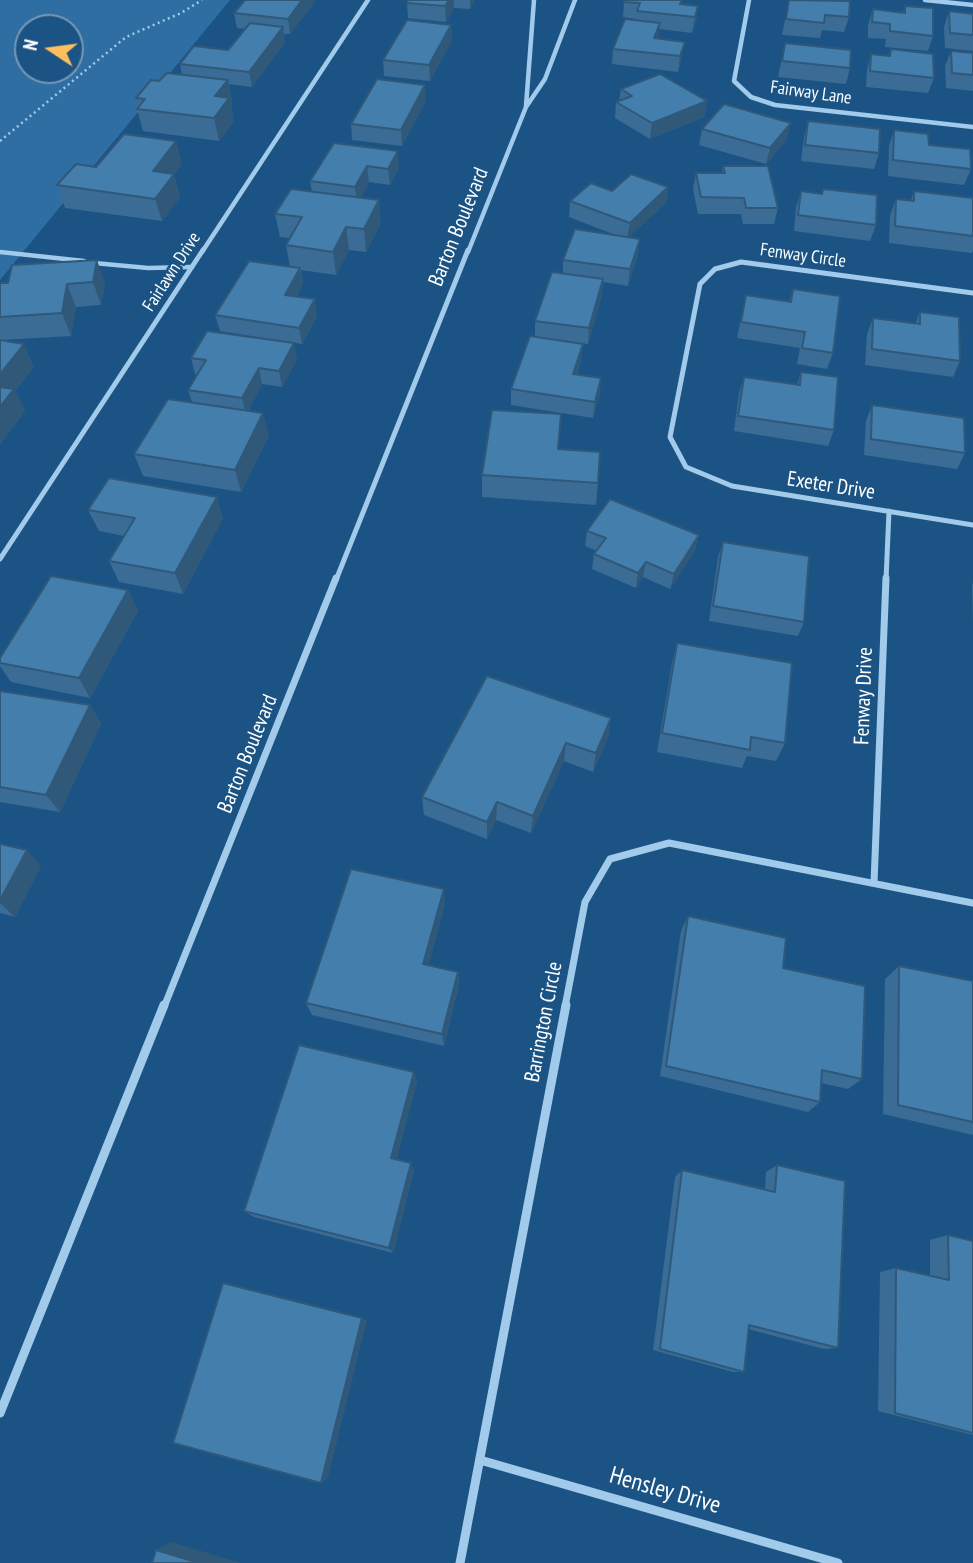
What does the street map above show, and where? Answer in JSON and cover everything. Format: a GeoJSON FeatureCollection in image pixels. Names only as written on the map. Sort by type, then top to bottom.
{"type":"FeatureCollection","features":[{"type":"Feature","properties":{"kind":"street","name":"Fairlawn Drive"},"geometry":{"type":"LineString","coordinates":[[0,559],[368,0]]}},
{"type":"Feature","properties":{"kind":"street","name":"Barton Boulevard"},"geometry":{"type":"LineString","coordinates":[[526,107],[530,13],[534,0]]}},
{"type":"Feature","properties":{"kind":"street","name":"Barton Boulevard"},"geometry":{"type":"LineString","coordinates":[[0,1413],[526,107],[545,79],[575,0]]}},
{"type":"Feature","properties":{"kind":"street","name":"Fairway Lane"},"geometry":{"type":"LineString","coordinates":[[749,0],[734,81],[751,97],[775,105],[973,127]]}},
{"type":"Feature","properties":{"kind":"street"},"geometry":{"type":"LineString","coordinates":[[925,0],[973,5]]}},
{"type":"Feature","properties":{"kind":"street","name":"Fenway Circle"},"geometry":{"type":"LineString","coordinates":[[686,467],[670,437],[700,284],[715,269],[741,262],[973,293]]}},
{"type":"Feature","properties":{"kind":"street","name":"Exeter Drive"},"geometry":{"type":"LineString","coordinates":[[686,467],[732,486],[973,525]]}},
{"type":"Feature","properties":{"kind":"street","name":"Fenway Drive"},"geometry":{"type":"LineString","coordinates":[[874,883],[889,511]]}},
{"type":"Feature","properties":{"kind":"street","name":"Barrington Circle"},"geometry":{"type":"LineString","coordinates":[[460,1563],[585,902],[610,859],[669,842],[973,903]]}},
{"type":"Feature","properties":{"kind":"street","name":"Hensley Drive"},"geometry":{"type":"LineString","coordinates":[[480,1460],[838,1563]]}},
{"type":"Feature","properties":{"kind":"lane"},"geometry":{"type":"LineString","coordinates":[[0,252],[148,268],[192,267]]}},
{"type":"Feature","properties":{"kind":"path"},"geometry":{"type":"LineString","coordinates":[[0,141],[126,37],[181,13],[202,0]]}},
{"type":"Feature","properties":{"kind":"shaded area"},"geometry":{"type":"Polygon","coordinates":[[[0,0],[230,0],[0,280],[0,0]]]}},
{"type":"Feature","properties":{"kind":"building"},"geometry":{"type":"Polygon","coordinates":[[[245,0],[302,0],[288,19],[234,13],[245,0]]]}},
{"type":"Feature","properties":{"kind":"building"},"geometry":{"type":"Polygon","coordinates":[[[408,0],[449,0],[445,6],[407,3],[408,0]]]}},
{"type":"Feature","properties":{"kind":"building"},"geometry":{"type":"Polygon","coordinates":[[[682,0],[680,4],[698,6],[695,17],[637,11],[640,3],[624,2],[682,0]]]}},
{"type":"Feature","properties":{"kind":"building"},"geometry":{"type":"Polygon","coordinates":[[[789,0],[850,1],[849,17],[825,15],[824,23],[786,19],[789,0]]]}},
{"type":"Feature","properties":{"kind":"building"},"geometry":{"type":"Polygon","coordinates":[[[905,6],[933,8],[933,36],[890,31],[890,24],[872,22],[873,9],[905,13],[905,6]]]}},
{"type":"Feature","properties":{"kind":"building"},"geometry":{"type":"Polygon","coordinates":[[[949,11],[973,14],[973,35],[950,33],[949,11]]]}},
{"type":"Feature","properties":{"kind":"building"},"geometry":{"type":"Polygon","coordinates":[[[625,19],[660,23],[654,38],[685,42],[680,56],[613,49],[625,19]]]}},
{"type":"Feature","properties":{"kind":"building"},"geometry":{"type":"Polygon","coordinates":[[[407,20],[451,25],[429,65],[383,60],[407,20]]]}},
{"type":"Feature","properties":{"kind":"building"},"geometry":{"type":"Polygon","coordinates":[[[250,23],[283,27],[249,72],[180,64],[194,46],[228,50],[250,23]]]}},
{"type":"Feature","properties":{"kind":"building"},"geometry":{"type":"Polygon","coordinates":[[[785,43],[851,50],[850,68],[782,61],[785,43]]]}},
{"type":"Feature","properties":{"kind":"building"},"geometry":{"type":"Polygon","coordinates":[[[891,49],[933,54],[934,78],[870,71],[871,54],[890,56],[891,49]]]}},
{"type":"Feature","properties":{"kind":"building"},"geometry":{"type":"Polygon","coordinates":[[[951,51],[973,53],[973,75],[952,73],[951,51]]]}},
{"type":"Feature","properties":{"kind":"building"},"geometry":{"type":"Polygon","coordinates":[[[167,73],[228,80],[215,96],[229,98],[214,118],[137,109],[145,99],[136,98],[151,80],[159,81],[167,73]]]}},
{"type":"Feature","properties":{"kind":"building"},"geometry":{"type":"Polygon","coordinates":[[[660,74],[707,101],[652,123],[616,102],[632,96],[621,89],[660,74]]]}},
{"type":"Feature","properties":{"kind":"building"},"geometry":{"type":"Polygon","coordinates":[[[377,79],[425,85],[401,130],[351,124],[377,79]]]}},
{"type":"Feature","properties":{"kind":"building"},"geometry":{"type":"Polygon","coordinates":[[[724,104],[791,123],[770,148],[702,129],[724,104]]]}},
{"type":"Feature","properties":{"kind":"building"},"geometry":{"type":"Polygon","coordinates":[[[808,121],[880,129],[879,153],[805,145],[808,121]]]}},
{"type":"Feature","properties":{"kind":"building"},"geometry":{"type":"Polygon","coordinates":[[[894,130],[928,134],[929,145],[970,149],[971,169],[893,160],[894,130]]]}},
{"type":"Feature","properties":{"kind":"building"},"geometry":{"type":"Polygon","coordinates":[[[124,134],[176,141],[153,171],[174,174],[155,199],[57,185],[76,164],[96,167],[124,134]]]}},
{"type":"Feature","properties":{"kind":"building"},"geometry":{"type":"Polygon","coordinates":[[[334,143],[398,151],[388,169],[367,166],[355,187],[310,181],[334,143]]]}},
{"type":"Feature","properties":{"kind":"building"},"geometry":{"type":"Polygon","coordinates":[[[723,166],[768,166],[778,208],[746,208],[744,198],[701,197],[696,173],[725,173],[723,166]]]}},
{"type":"Feature","properties":{"kind":"building"},"geometry":{"type":"Polygon","coordinates":[[[631,174],[668,187],[630,223],[570,201],[591,183],[612,191],[631,174]]]}},
{"type":"Feature","properties":{"kind":"building"},"geometry":{"type":"Polygon","coordinates":[[[291,189],[379,200],[364,229],[346,227],[333,252],[286,245],[302,217],[275,214],[291,189]]]}},
{"type":"Feature","properties":{"kind":"building"},"geometry":{"type":"Polygon","coordinates":[[[823,189],[877,195],[876,225],[798,215],[801,191],[822,194],[823,189]]]}},
{"type":"Feature","properties":{"kind":"building"},"geometry":{"type":"Polygon","coordinates":[[[914,191],[973,198],[973,236],[895,226],[896,199],[914,201],[914,191]]]}},
{"type":"Feature","properties":{"kind":"building"},"geometry":{"type":"Polygon","coordinates":[[[575,229],[640,239],[630,269],[563,260],[575,229]]]}},
{"type":"Feature","properties":{"kind":"building"},"geometry":{"type":"Polygon","coordinates":[[[97,260],[93,282],[67,284],[62,313],[0,317],[0,283],[8,283],[12,265],[97,260]]]}},
{"type":"Feature","properties":{"kind":"building"},"geometry":{"type":"Polygon","coordinates":[[[249,261],[300,268],[285,295],[315,299],[299,328],[215,315],[249,261]]]}},
{"type":"Feature","properties":{"kind":"building"},"geometry":{"type":"Polygon","coordinates":[[[552,272],[603,279],[589,328],[535,321],[552,272]]]}},
{"type":"Feature","properties":{"kind":"building"},"geometry":{"type":"Polygon","coordinates":[[[793,289],[840,296],[833,353],[802,348],[805,332],[741,322],[746,295],[791,302],[793,289]]]}},
{"type":"Feature","properties":{"kind":"building"},"geometry":{"type":"Polygon","coordinates":[[[920,312],[959,317],[960,361],[872,349],[873,318],[920,324],[920,312]]]}},
{"type":"Feature","properties":{"kind":"building"},"geometry":{"type":"Polygon","coordinates":[[[207,331],[294,343],[279,371],[259,368],[242,398],[188,390],[206,360],[191,358],[207,331]]]}},
{"type":"Feature","properties":{"kind":"building"},"geometry":{"type":"Polygon","coordinates":[[[530,336],[583,344],[573,374],[601,378],[595,402],[511,389],[530,336]]]}},
{"type":"Feature","properties":{"kind":"building"},"geometry":{"type":"Polygon","coordinates":[[[0,340],[24,344],[0,374],[0,340]]]}},
{"type":"Feature","properties":{"kind":"building"},"geometry":{"type":"Polygon","coordinates":[[[801,372],[838,377],[834,430],[738,416],[744,377],[800,385],[801,372]]]}},
{"type":"Feature","properties":{"kind":"building"},"geometry":{"type":"Polygon","coordinates":[[[0,387],[14,389],[0,407],[0,387]]]}},
{"type":"Feature","properties":{"kind":"building"},"geometry":{"type":"Polygon","coordinates":[[[168,399],[263,413],[235,470],[134,454],[168,399]]]}},
{"type":"Feature","properties":{"kind":"building"},"geometry":{"type":"Polygon","coordinates":[[[872,405],[964,418],[965,453],[871,439],[872,405]]]}},
{"type":"Feature","properties":{"kind":"building"},"geometry":{"type":"Polygon","coordinates":[[[492,410],[561,414],[558,449],[600,452],[598,483],[482,475],[492,410]]]}},
{"type":"Feature","properties":{"kind":"building"},"geometry":{"type":"Polygon","coordinates":[[[109,478],[217,497],[175,573],[109,561],[135,518],[88,510],[109,478]]]}},
{"type":"Feature","properties":{"kind":"building"},"geometry":{"type":"Polygon","coordinates":[[[610,499],[699,535],[674,574],[646,562],[638,573],[594,554],[606,538],[587,531],[610,499]]]}},
{"type":"Feature","properties":{"kind":"building"},"geometry":{"type":"Polygon","coordinates":[[[723,542],[809,556],[804,622],[713,606],[723,542]]]}},
{"type":"Feature","properties":{"kind":"building"},"geometry":{"type":"Polygon","coordinates":[[[51,576],[128,590],[79,678],[0,663],[0,658],[51,576]]]}},
{"type":"Feature","properties":{"kind":"building"},"geometry":{"type":"Polygon","coordinates":[[[677,643],[792,663],[785,743],[751,737],[750,750],[662,733],[677,643]]]}},
{"type":"Feature","properties":{"kind":"building"},"geometry":{"type":"Polygon","coordinates":[[[487,676],[611,718],[596,753],[566,743],[533,816],[497,802],[487,822],[422,797],[487,676]]]}},
{"type":"Feature","properties":{"kind":"building"},"geometry":{"type":"Polygon","coordinates":[[[0,691],[90,705],[46,795],[0,787],[0,691]]]}},
{"type":"Feature","properties":{"kind":"building"},"geometry":{"type":"Polygon","coordinates":[[[0,844],[27,850],[0,900],[0,844]]]}},
{"type":"Feature","properties":{"kind":"building"},"geometry":{"type":"Polygon","coordinates":[[[351,869],[444,889],[423,964],[458,972],[442,1034],[306,1003],[351,869]]]}},
{"type":"Feature","properties":{"kind":"building"},"geometry":{"type":"Polygon","coordinates":[[[688,916],[786,938],[783,968],[865,986],[862,1079],[822,1070],[820,1102],[666,1066],[688,916]]]}},
{"type":"Feature","properties":{"kind":"building"},"geometry":{"type":"Polygon","coordinates":[[[899,966],[973,981],[973,1122],[898,1105],[899,966]]]}},
{"type":"Feature","properties":{"kind":"building"},"geometry":{"type":"Polygon","coordinates":[[[299,1045],[414,1072],[391,1158],[411,1163],[389,1248],[244,1211],[299,1045]]]}},
{"type":"Feature","properties":{"kind":"building"},"geometry":{"type":"Polygon","coordinates":[[[777,1165],[845,1181],[838,1348],[749,1325],[744,1372],[660,1349],[682,1170],[775,1192],[777,1165]]]}},
{"type":"Feature","properties":{"kind":"building"},"geometry":{"type":"Polygon","coordinates":[[[948,1235],[973,1241],[973,1433],[895,1413],[896,1268],[949,1280],[948,1235]]]}},
{"type":"Feature","properties":{"kind":"building"},"geometry":{"type":"Polygon","coordinates":[[[223,1283],[362,1318],[321,1483],[173,1443],[223,1283]]]}},
{"type":"Feature","properties":{"kind":"building"},"geometry":{"type":"Polygon","coordinates":[[[156,1550],[199,1563],[152,1563],[156,1550]]]}}]}
